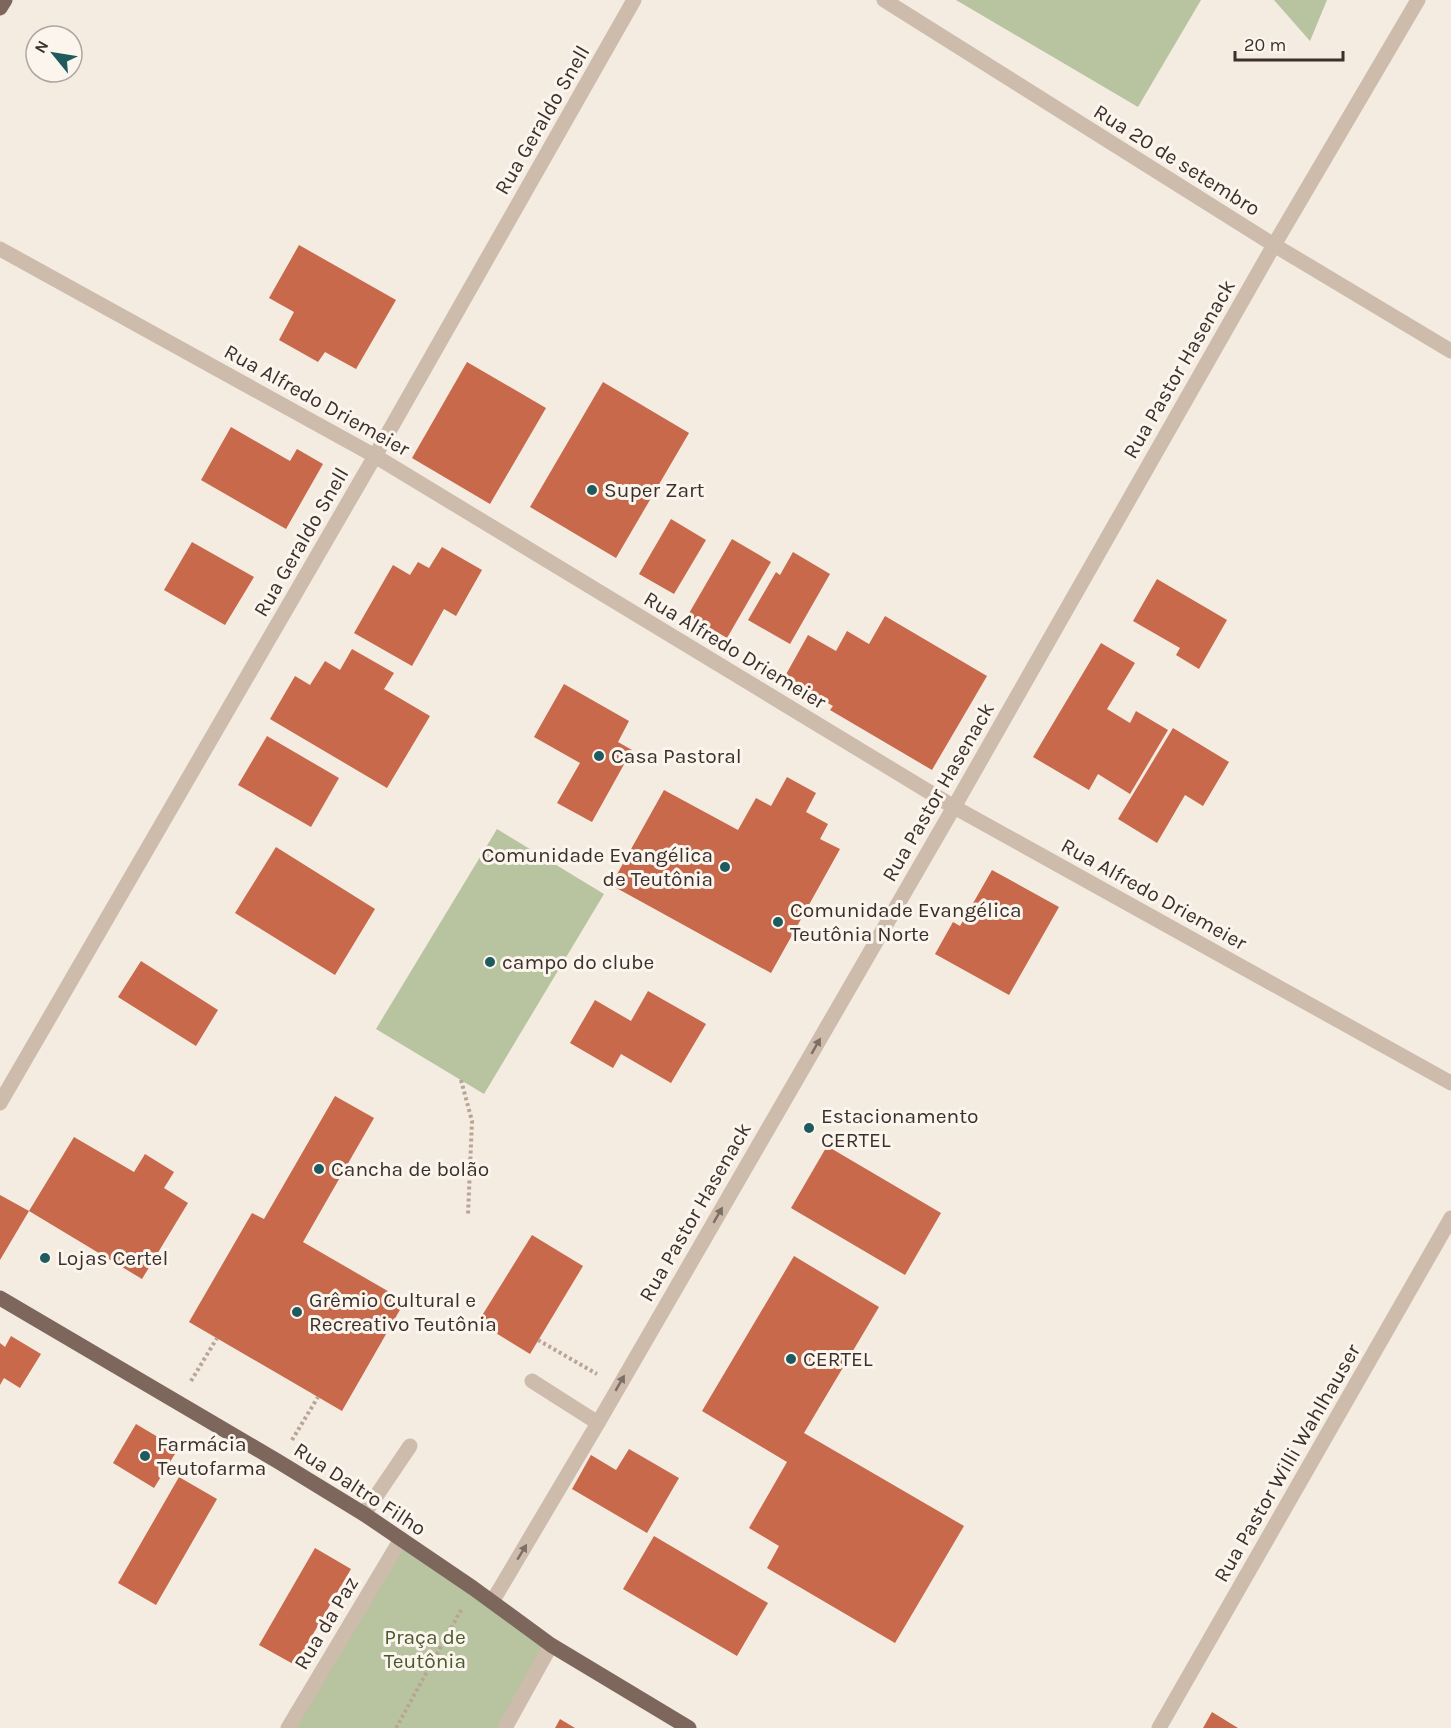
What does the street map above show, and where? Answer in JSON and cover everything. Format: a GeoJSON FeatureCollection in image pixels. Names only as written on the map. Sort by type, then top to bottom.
{"type":"FeatureCollection","features":[{"type":"Feature","properties":{"kind":"main road"},"geometry":{"type":"LineString","coordinates":[[0,9],[5,0]]}},
{"type":"Feature","properties":{"kind":"main road","name":"Rua Daltro Filho"},"geometry":{"type":"LineString","coordinates":[[0,1298],[364,1514],[473,1588],[551,1646],[689,1728]]}},
{"type":"Feature","properties":{"kind":"street","name":"Rua Geraldo Snell"},"geometry":{"type":"LineString","coordinates":[[0,1103],[375,456],[634,0]]}},
{"type":"Feature","properties":{"kind":"street","name":"Rua 20 de setembro"},"geometry":{"type":"LineString","coordinates":[[884,0],[1274,245],[1451,351]]}},
{"type":"Feature","properties":{"kind":"street","name":"Rua Pastor Hasenack"},"geometry":{"type":"LineString","coordinates":[[492,1602],[598,1423],[954,807],[1274,245],[1418,0]]}},
{"type":"Feature","properties":{"kind":"street","name":"Rua Alfredo Driemeier"},"geometry":{"type":"LineString","coordinates":[[0,249],[375,456],[954,807],[1451,1083]]}},
{"type":"Feature","properties":{"kind":"street","name":"Rua Pastor Willi Wahlhauser"},"geometry":{"type":"LineString","coordinates":[[1159,1728],[1451,1218]]}},
{"type":"Feature","properties":{"kind":"street"},"geometry":{"type":"LineString","coordinates":[[532,1380],[598,1423]]}},
{"type":"Feature","properties":{"kind":"street"},"geometry":{"type":"LineString","coordinates":[[364,1514],[410,1446]]}},
{"type":"Feature","properties":{"kind":"street","name":"Rua da Paz"},"geometry":{"type":"LineString","coordinates":[[288,1728],[401,1539]]}},
{"type":"Feature","properties":{"kind":"street"},"geometry":{"type":"LineString","coordinates":[[505,1728],[551,1646]]}},
{"type":"Feature","properties":{"kind":"path"},"geometry":{"type":"LineString","coordinates":[[460,1080],[472,1121],[468,1215]]}},
{"type":"Feature","properties":{"kind":"path"},"geometry":{"type":"LineString","coordinates":[[177,1403],[217,1338]]}},
{"type":"Feature","properties":{"kind":"path"},"geometry":{"type":"LineString","coordinates":[[538,1340],[619,1386]]}},
{"type":"Feature","properties":{"kind":"path"},"geometry":{"type":"LineString","coordinates":[[279,1462],[318,1397]]}},
{"type":"Feature","properties":{"kind":"path"},"geometry":{"type":"LineString","coordinates":[[396,1728],[473,1588]]}},
{"type":"Feature","properties":{"kind":"green space"},"geometry":{"type":"Polygon","coordinates":[[[956,0],[1201,0],[1138,107],[956,0]]]}},
{"type":"Feature","properties":{"kind":"green space"},"geometry":{"type":"Polygon","coordinates":[[[1274,0],[1327,0],[1310,41],[1274,0]]]}},
{"type":"Feature","properties":{"kind":"green space","name":"campo do clube"},"geometry":{"type":"Polygon","coordinates":[[[497,829],[604,894],[484,1094],[376,1029],[497,829]]]}},
{"type":"Feature","properties":{"kind":"green space","name":"Praça de Teutônia"},"geometry":{"type":"Polygon","coordinates":[[[401,1539],[551,1645],[505,1728],[288,1728],[401,1539]]]}},
{"type":"Feature","properties":{"kind":"building"},"geometry":{"type":"Polygon","coordinates":[[[299,245],[396,300],[356,369],[325,352],[318,362],[279,340],[294,312],[269,298],[299,245]]]}},
{"type":"Feature","properties":{"kind":"building"},"geometry":{"type":"Polygon","coordinates":[[[467,362],[546,408],[490,504],[412,458],[467,362]]]}},
{"type":"Feature","properties":{"kind":"building"},"geometry":{"type":"Polygon","coordinates":[[[603,382],[689,433],[616,558],[530,507],[603,382]]]}},
{"type":"Feature","properties":{"kind":"building"},"geometry":{"type":"Polygon","coordinates":[[[231,427],[290,461],[297,449],[323,464],[286,529],[201,480],[231,427]]]}},
{"type":"Feature","properties":{"kind":"building"},"geometry":{"type":"Polygon","coordinates":[[[671,519],[706,540],[674,594],[639,574],[671,519]]]}},
{"type":"Feature","properties":{"kind":"building"},"geometry":{"type":"Polygon","coordinates":[[[732,539],[771,562],[727,638],[688,615],[732,539]]]}},
{"type":"Feature","properties":{"kind":"building"},"geometry":{"type":"Polygon","coordinates":[[[192,542],[254,577],[225,625],[164,590],[192,542]]]}},
{"type":"Feature","properties":{"kind":"building"},"geometry":{"type":"Polygon","coordinates":[[[442,547],[482,570],[456,616],[444,609],[412,666],[354,633],[393,565],[410,575],[418,562],[429,568],[442,547]]]}},
{"type":"Feature","properties":{"kind":"building"},"geometry":{"type":"Polygon","coordinates":[[[793,552],[830,574],[790,644],[748,620],[776,572],[780,575],[793,552]]]}},
{"type":"Feature","properties":{"kind":"building"},"geometry":{"type":"Polygon","coordinates":[[[1157,579],[1227,620],[1199,669],[1176,655],[1180,648],[1133,621],[1157,579]]]}},
{"type":"Feature","properties":{"kind":"building"},"geometry":{"type":"Polygon","coordinates":[[[885,616],[987,676],[932,770],[830,710],[833,706],[784,678],[808,635],[836,651],[847,631],[869,644],[885,616]]]}},
{"type":"Feature","properties":{"kind":"building"},"geometry":{"type":"Polygon","coordinates":[[[1101,643],[1135,663],[1107,709],[1130,723],[1136,711],[1168,730],[1130,794],[1098,774],[1089,790],[1033,757],[1101,643]]]}},
{"type":"Feature","properties":{"kind":"building"},"geometry":{"type":"Polygon","coordinates":[[[352,649],[394,673],[384,689],[430,716],[387,788],[270,719],[295,676],[310,685],[325,661],[340,670],[352,649]]]}},
{"type":"Feature","properties":{"kind":"building","name":"Casa Pastoral"},"geometry":{"type":"Polygon","coordinates":[[[564,684],[629,721],[618,742],[632,750],[592,822],[557,803],[580,763],[534,737],[564,684]]]}},
{"type":"Feature","properties":{"kind":"building"},"geometry":{"type":"Polygon","coordinates":[[[1173,728],[1229,762],[1203,806],[1185,795],[1157,843],[1118,819],[1173,728]]]}},
{"type":"Feature","properties":{"kind":"building"},"geometry":{"type":"Polygon","coordinates":[[[267,736],[339,778],[311,827],[238,785],[267,736]]]}},
{"type":"Feature","properties":{"kind":"building","name":"Comunidade Evangélica de Teutônia"},"geometry":{"type":"Polygon","coordinates":[[[787,777],[816,793],[806,812],[828,824],[820,839],[840,849],[771,973],[611,885],[664,790],[738,830],[756,798],[771,806],[787,777]]]}},
{"type":"Feature","properties":{"kind":"building"},"geometry":{"type":"Polygon","coordinates":[[[276,847],[375,909],[335,975],[235,913],[276,847]]]}},
{"type":"Feature","properties":{"kind":"building"},"geometry":{"type":"Polygon","coordinates":[[[992,870],[1059,907],[1009,995],[935,954],[953,922],[960,926],[992,870]]]}},
{"type":"Feature","properties":{"kind":"building"},"geometry":{"type":"Polygon","coordinates":[[[141,961],[218,1010],[196,1046],[118,997],[141,961]]]}},
{"type":"Feature","properties":{"kind":"building"},"geometry":{"type":"Polygon","coordinates":[[[648,991],[706,1024],[671,1083],[621,1054],[613,1068],[570,1043],[595,1000],[631,1021],[648,991]]]}},
{"type":"Feature","properties":{"kind":"building","name":"Grêmio Cultural e Recreativo Teutônia"},"geometry":{"type":"Polygon","coordinates":[[[335,1096],[374,1118],[303,1242],[405,1301],[342,1411],[189,1322],[252,1213],[264,1219],[335,1096]]]}},
{"type":"Feature","properties":{"kind":"building"},"geometry":{"type":"Polygon","coordinates":[[[74,1137],[134,1172],[145,1154],[174,1172],[164,1188],[188,1203],[142,1279],[29,1211],[74,1137]]]}},
{"type":"Feature","properties":{"kind":"building"},"geometry":{"type":"Polygon","coordinates":[[[827,1146],[941,1213],[905,1275],[791,1208],[827,1146]]]}},
{"type":"Feature","properties":{"kind":"building"},"geometry":{"type":"Polygon","coordinates":[[[0,1195],[29,1211],[0,1260],[0,1195]]]}},
{"type":"Feature","properties":{"kind":"building"},"geometry":{"type":"Polygon","coordinates":[[[532,1235],[583,1266],[530,1354],[478,1322],[532,1235]]]}},
{"type":"Feature","properties":{"kind":"building"},"geometry":{"type":"Polygon","coordinates":[[[794,1256],[879,1307],[804,1433],[964,1526],[895,1643],[767,1568],[779,1546],[749,1528],[787,1462],[702,1411],[794,1256]]]}},
{"type":"Feature","properties":{"kind":"building"},"geometry":{"type":"Polygon","coordinates":[[[11,1336],[41,1354],[20,1388],[4,1378],[0,1385],[0,1343],[5,1347],[11,1336]]]}},
{"type":"Feature","properties":{"kind":"building","name":"Farmácia Teutofarma"},"geometry":{"type":"Polygon","coordinates":[[[136,1424],[178,1449],[154,1488],[113,1463],[136,1424]]]}},
{"type":"Feature","properties":{"kind":"building"},"geometry":{"type":"Polygon","coordinates":[[[629,1449],[679,1478],[647,1533],[572,1489],[591,1455],[616,1470],[629,1449]]]}},
{"type":"Feature","properties":{"kind":"building"},"geometry":{"type":"Polygon","coordinates":[[[179,1477],[217,1499],[156,1605],[118,1583],[179,1477]]]}},
{"type":"Feature","properties":{"kind":"building"},"geometry":{"type":"Polygon","coordinates":[[[654,1536],[768,1603],[737,1656],[623,1589],[654,1536]]]}},
{"type":"Feature","properties":{"kind":"building"},"geometry":{"type":"Polygon","coordinates":[[[315,1548],[351,1569],[295,1665],[259,1645],[315,1548]]]}},
{"type":"Feature","properties":{"kind":"building"},"geometry":{"type":"Polygon","coordinates":[[[1212,1712],[1238,1728],[1203,1728],[1212,1712]]]}},
{"type":"Feature","properties":{"kind":"building"},"geometry":{"type":"Polygon","coordinates":[[[560,1719],[575,1728],[555,1728],[560,1719]]]}},
{"type":"Feature","properties":{"kind":"place","name":"Super Zart"},"geometry":{"type":"Point","coordinates":[592,490]}},
{"type":"Feature","properties":{"kind":"place","name":"Casa Pastoral"},"geometry":{"type":"Point","coordinates":[599,756]}},
{"type":"Feature","properties":{"kind":"place","name":"Comunidade Evangélica de Teutônia"},"geometry":{"type":"Point","coordinates":[725,867]}},
{"type":"Feature","properties":{"kind":"place","name":"Comunidade Evangélica Teutônia Norte"},"geometry":{"type":"Point","coordinates":[778,922]}},
{"type":"Feature","properties":{"kind":"place","name":"campo do clube"},"geometry":{"type":"Point","coordinates":[490,962]}},
{"type":"Feature","properties":{"kind":"place","name":"Estacionamento CERTEL"},"geometry":{"type":"Point","coordinates":[809,1128]}},
{"type":"Feature","properties":{"kind":"place","name":"Cancha de bolão"},"geometry":{"type":"Point","coordinates":[319,1169]}},
{"type":"Feature","properties":{"kind":"place","name":"Lojas Certel"},"geometry":{"type":"Point","coordinates":[45,1258]}},
{"type":"Feature","properties":{"kind":"place","name":"Grêmio Cultural e Recreativo Teutônia"},"geometry":{"type":"Point","coordinates":[297,1312]}},
{"type":"Feature","properties":{"kind":"place","name":"CERTEL"},"geometry":{"type":"Point","coordinates":[791,1359]}},
{"type":"Feature","properties":{"kind":"place","name":"Farmácia Teutofarma"},"geometry":{"type":"Point","coordinates":[145,1456]}}]}
